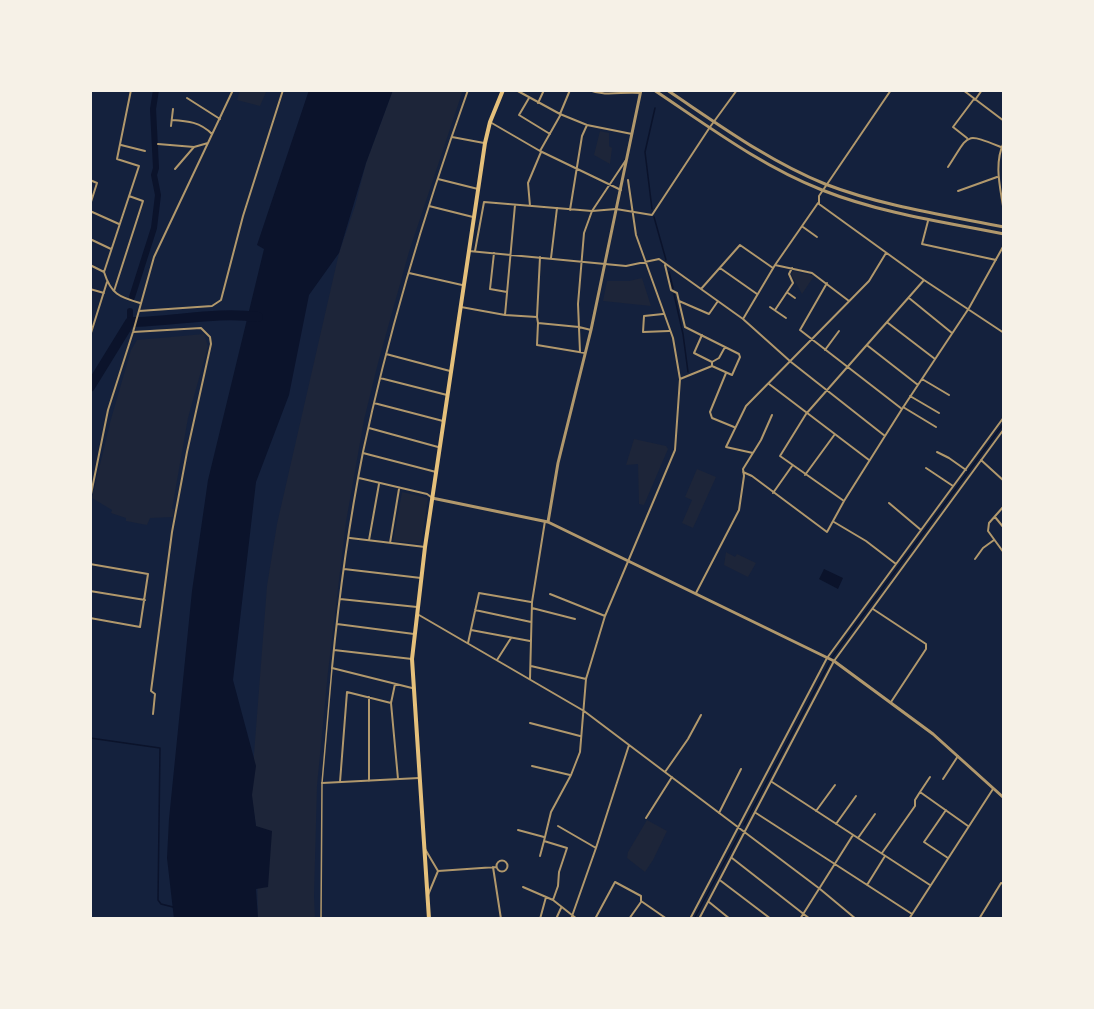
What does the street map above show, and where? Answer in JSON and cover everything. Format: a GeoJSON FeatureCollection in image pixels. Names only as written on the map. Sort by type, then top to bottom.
{"type":"FeatureCollection","features":[{"type":"Feature","properties":{"kind":"main road"},"geometry":{"type":"LineString","coordinates":[[429,919],[412,688],[414,634],[485,143],[490,122],[503,90]]}},
{"type":"Feature","properties":{"kind":"street"},"geometry":{"type":"LineString","coordinates":[[131,90],[117,159],[138,166],[104,272],[107,282],[119,297],[140,304]]}},
{"type":"Feature","properties":{"kind":"street"},"geometry":{"type":"LineString","coordinates":[[90,499],[108,410],[154,257],[232,90]]}},
{"type":"Feature","properties":{"kind":"street"},"geometry":{"type":"LineString","coordinates":[[138,312],[212,306],[221,300],[243,216],[283,90]]}},
{"type":"Feature","properties":{"kind":"street"},"geometry":{"type":"LineString","coordinates":[[321,919],[321,783],[340,599],[363,453],[386,354],[409,273],[468,90]]}},
{"type":"Feature","properties":{"kind":"street"},"geometry":{"type":"LineString","coordinates":[[516,90],[538,103],[587,125],[632,134]]}},
{"type":"Feature","properties":{"kind":"street"},"geometry":{"type":"LineString","coordinates":[[538,103],[544,90]]}},
{"type":"Feature","properties":{"kind":"street"},"geometry":{"type":"LineString","coordinates":[[530,206],[528,183],[540,151],[561,114],[570,90]]}},
{"type":"Feature","properties":{"kind":"street"},"geometry":{"type":"LineString","coordinates":[[530,679],[532,602],[546,521],[591,330],[641,91],[612,94],[589,90]]}},
{"type":"Feature","properties":{"kind":"street"},"geometry":{"type":"LineString","coordinates":[[654,90],[767,164],[822,190],[870,206],[1004,234]]}},
{"type":"Feature","properties":{"kind":"street"},"geometry":{"type":"LineString","coordinates":[[667,90],[775,160],[826,184],[891,204],[1004,227]]}},
{"type":"Feature","properties":{"kind":"street"},"geometry":{"type":"LineString","coordinates":[[475,251],[483,201],[570,210],[616,209],[652,215],[737,90]]}},
{"type":"Feature","properties":{"kind":"street"},"geometry":{"type":"LineString","coordinates":[[742,319],[774,266],[818,203],[822,190],[891,90]]}},
{"type":"Feature","properties":{"kind":"street"},"geometry":{"type":"LineString","coordinates":[[963,90],[1004,121]]}},
{"type":"Feature","properties":{"kind":"street"},"geometry":{"type":"LineString","coordinates":[[967,138],[953,127],[982,90]]}},
{"type":"Feature","properties":{"kind":"street"},"geometry":{"type":"LineString","coordinates":[[187,98],[220,119]]}},
{"type":"Feature","properties":{"kind":"street"},"geometry":{"type":"LineString","coordinates":[[529,98],[519,115],[550,134]]}},
{"type":"Feature","properties":{"kind":"street"},"geometry":{"type":"LineString","coordinates":[[171,126],[173,109]]}},
{"type":"Feature","properties":{"kind":"street"},"geometry":{"type":"LineString","coordinates":[[171,120],[193,122],[204,126],[212,134]]}},
{"type":"Feature","properties":{"kind":"street"},"geometry":{"type":"LineString","coordinates":[[490,122],[540,151],[621,190]]}},
{"type":"Feature","properties":{"kind":"street"},"geometry":{"type":"LineString","coordinates":[[570,210],[582,136],[587,125]]}},
{"type":"Feature","properties":{"kind":"street"},"geometry":{"type":"LineString","coordinates":[[948,167],[967,138],[974,136],[1001,147]]}},
{"type":"Feature","properties":{"kind":"street"},"geometry":{"type":"LineString","coordinates":[[452,137],[485,143]]}},
{"type":"Feature","properties":{"kind":"street"},"geometry":{"type":"LineString","coordinates":[[1004,142],[997,160],[1004,212]]}},
{"type":"Feature","properties":{"kind":"street"},"geometry":{"type":"LineString","coordinates":[[158,144],[194,147],[208,143]]}},
{"type":"Feature","properties":{"kind":"street"},"geometry":{"type":"LineString","coordinates":[[120,145],[145,151]]}},
{"type":"Feature","properties":{"kind":"street"},"geometry":{"type":"LineString","coordinates":[[175,169],[194,147]]}},
{"type":"Feature","properties":{"kind":"street"},"geometry":{"type":"LineString","coordinates":[[580,352],[578,304],[584,232],[592,211],[627,158]]}},
{"type":"Feature","properties":{"kind":"street"},"geometry":{"type":"LineString","coordinates":[[958,191],[999,177]]}},
{"type":"Feature","properties":{"kind":"street"},"geometry":{"type":"LineString","coordinates":[[438,179],[478,189]]}},
{"type":"Feature","properties":{"kind":"street"},"geometry":{"type":"LineString","coordinates":[[90,180],[97,183],[90,205]]}},
{"type":"Feature","properties":{"kind":"street"},"geometry":{"type":"LineString","coordinates":[[540,856],[551,812],[571,775],[580,752],[586,679],[605,616],[675,450],[680,379],[673,338],[636,235],[628,180]]}},
{"type":"Feature","properties":{"kind":"street"},"geometry":{"type":"LineString","coordinates":[[114,291],[143,201],[129,196]]}},
{"type":"Feature","properties":{"kind":"street"},"geometry":{"type":"LineString","coordinates":[[818,203],[924,280],[1004,333]]}},
{"type":"Feature","properties":{"kind":"street"},"geometry":{"type":"LineString","coordinates":[[505,315],[515,205]]}},
{"type":"Feature","properties":{"kind":"street"},"geometry":{"type":"LineString","coordinates":[[429,206],[474,218]]}},
{"type":"Feature","properties":{"kind":"street"},"geometry":{"type":"LineString","coordinates":[[551,258],[558,208]]}},
{"type":"Feature","properties":{"kind":"street"},"geometry":{"type":"LineString","coordinates":[[90,211],[119,224]]}},
{"type":"Feature","properties":{"kind":"street"},"geometry":{"type":"LineString","coordinates":[[928,219],[922,244],[996,260]]}},
{"type":"Feature","properties":{"kind":"street"},"geometry":{"type":"LineString","coordinates":[[802,226],[817,237]]}},
{"type":"Feature","properties":{"kind":"street"},"geometry":{"type":"LineString","coordinates":[[90,239],[111,249]]}},
{"type":"Feature","properties":{"kind":"street"},"geometry":{"type":"LineString","coordinates":[[701,290],[740,245],[774,266],[812,273],[849,301]]}},
{"type":"Feature","properties":{"kind":"street"},"geometry":{"type":"LineString","coordinates":[[743,472],[752,476],[827,532],[869,460],[969,308],[1004,245]]}},
{"type":"Feature","properties":{"kind":"street"},"geometry":{"type":"LineString","coordinates":[[469,251],[626,266],[659,259],[742,319],[791,362],[885,436]]}},
{"type":"Feature","properties":{"kind":"street"},"geometry":{"type":"LineString","coordinates":[[494,253],[490,289],[507,292]]}},
{"type":"Feature","properties":{"kind":"street"},"geometry":{"type":"LineString","coordinates":[[753,453],[726,447],[746,406],[869,281],[886,253]]}},
{"type":"Feature","properties":{"kind":"street"},"geometry":{"type":"LineString","coordinates":[[540,257],[537,345],[585,353]]}},
{"type":"Feature","properties":{"kind":"street"},"geometry":{"type":"LineString","coordinates":[[665,264],[671,290],[677,293],[685,327],[739,354],[740,357],[732,375],[712,366],[680,379]]}},
{"type":"Feature","properties":{"kind":"street"},"geometry":{"type":"LineString","coordinates":[[90,265],[104,272]]}},
{"type":"Feature","properties":{"kind":"street"},"geometry":{"type":"LineString","coordinates":[[720,268],[758,294]]}},
{"type":"Feature","properties":{"kind":"street"},"geometry":{"type":"LineString","coordinates":[[775,310],[793,284],[789,274],[792,268]]}},
{"type":"Feature","properties":{"kind":"street"},"geometry":{"type":"LineString","coordinates":[[409,273],[464,285]]}},
{"type":"Feature","properties":{"kind":"street"},"geometry":{"type":"LineString","coordinates":[[844,501],[780,456],[806,414],[924,280]]}},
{"type":"Feature","properties":{"kind":"street"},"geometry":{"type":"LineString","coordinates":[[90,336],[107,282]]}},
{"type":"Feature","properties":{"kind":"street"},"geometry":{"type":"LineString","coordinates":[[827,283],[800,330],[902,408],[936,427]]}},
{"type":"Feature","properties":{"kind":"street"},"geometry":{"type":"LineString","coordinates":[[90,290],[104,293]]}},
{"type":"Feature","properties":{"kind":"street"},"geometry":{"type":"LineString","coordinates":[[787,293],[795,298]]}},
{"type":"Feature","properties":{"kind":"street"},"geometry":{"type":"LineString","coordinates":[[909,298],[952,333]]}},
{"type":"Feature","properties":{"kind":"street"},"geometry":{"type":"LineString","coordinates":[[679,301],[709,314],[718,301]]}},
{"type":"Feature","properties":{"kind":"street"},"geometry":{"type":"LineString","coordinates":[[770,307],[786,318]]}},
{"type":"Feature","properties":{"kind":"street"},"geometry":{"type":"LineString","coordinates":[[462,308],[505,315],[537,317]]}},
{"type":"Feature","properties":{"kind":"street"},"geometry":{"type":"LineString","coordinates":[[663,314],[645,316],[643,332],[669,331]]}},
{"type":"Feature","properties":{"kind":"street"},"geometry":{"type":"LineString","coordinates":[[537,323],[591,330]]}},
{"type":"Feature","properties":{"kind":"street"},"geometry":{"type":"LineString","coordinates":[[888,323],[935,359]]}},
{"type":"Feature","properties":{"kind":"street"},"geometry":{"type":"LineString","coordinates":[[133,331],[201,328],[210,338],[211,344],[172,532],[151,691],[155,694],[153,714]]}},
{"type":"Feature","properties":{"kind":"street"},"geometry":{"type":"LineString","coordinates":[[825,350],[839,331]]}},
{"type":"Feature","properties":{"kind":"street"},"geometry":{"type":"LineString","coordinates":[[702,335],[694,353],[712,362]]}},
{"type":"Feature","properties":{"kind":"street"},"geometry":{"type":"LineString","coordinates":[[867,345],[918,385]]}},
{"type":"Feature","properties":{"kind":"street"},"geometry":{"type":"LineString","coordinates":[[712,362],[719,358],[725,347]]}},
{"type":"Feature","properties":{"kind":"street"},"geometry":{"type":"LineString","coordinates":[[386,354],[451,372]]}},
{"type":"Feature","properties":{"kind":"street"},"geometry":{"type":"LineString","coordinates":[[726,373],[710,412],[712,418],[735,427]]}},
{"type":"Feature","properties":{"kind":"street"},"geometry":{"type":"LineString","coordinates":[[380,378],[447,395]]}},
{"type":"Feature","properties":{"kind":"street"},"geometry":{"type":"LineString","coordinates":[[922,379],[949,395]]}},
{"type":"Feature","properties":{"kind":"street"},"geometry":{"type":"LineString","coordinates":[[768,384],[869,460]]}},
{"type":"Feature","properties":{"kind":"street"},"geometry":{"type":"LineString","coordinates":[[910,396],[939,413]]}},
{"type":"Feature","properties":{"kind":"street"},"geometry":{"type":"LineString","coordinates":[[374,403],[443,421]]}},
{"type":"Feature","properties":{"kind":"street"},"geometry":{"type":"LineString","coordinates":[[696,593],[739,510],[743,469],[772,416]]}},
{"type":"Feature","properties":{"kind":"street"},"geometry":{"type":"LineString","coordinates":[[690,919],[828,658],[1004,417]]}},
{"type":"Feature","properties":{"kind":"street"},"geometry":{"type":"LineString","coordinates":[[369,428],[440,447]]}},
{"type":"Feature","properties":{"kind":"street"},"geometry":{"type":"LineString","coordinates":[[699,919],[834,661],[1004,429]]}},
{"type":"Feature","properties":{"kind":"street"},"geometry":{"type":"LineString","coordinates":[[805,475],[835,434]]}},
{"type":"Feature","properties":{"kind":"street"},"geometry":{"type":"LineString","coordinates":[[937,452],[966,470]]}},
{"type":"Feature","properties":{"kind":"street"},"geometry":{"type":"LineString","coordinates":[[363,453],[436,472]]}},
{"type":"Feature","properties":{"kind":"street"},"geometry":{"type":"LineString","coordinates":[[981,460],[1004,481]]}},
{"type":"Feature","properties":{"kind":"street"},"geometry":{"type":"LineString","coordinates":[[773,493],[792,465]]}},
{"type":"Feature","properties":{"kind":"street"},"geometry":{"type":"LineString","coordinates":[[926,468],[953,486]]}},
{"type":"Feature","properties":{"kind":"street"},"geometry":{"type":"LineString","coordinates":[[359,478],[427,494],[432,498],[546,521],[828,658],[933,734],[1004,798]]}},
{"type":"Feature","properties":{"kind":"street"},"geometry":{"type":"LineString","coordinates":[[369,540],[379,484]]}},
{"type":"Feature","properties":{"kind":"street"},"geometry":{"type":"LineString","coordinates":[[390,543],[399,489]]}},
{"type":"Feature","properties":{"kind":"street"},"geometry":{"type":"LineString","coordinates":[[889,503],[921,530]]}},
{"type":"Feature","properties":{"kind":"street"},"geometry":{"type":"LineString","coordinates":[[1004,507],[989,523],[988,531],[1004,553]]}},
{"type":"Feature","properties":{"kind":"street"},"geometry":{"type":"LineString","coordinates":[[995,517],[1004,528]]}},
{"type":"Feature","properties":{"kind":"street"},"geometry":{"type":"LineString","coordinates":[[834,522],[866,541],[897,564]]}},
{"type":"Feature","properties":{"kind":"street"},"geometry":{"type":"LineString","coordinates":[[349,538],[425,547]]}},
{"type":"Feature","properties":{"kind":"street"},"geometry":{"type":"LineString","coordinates":[[975,559],[983,548],[994,540]]}},
{"type":"Feature","properties":{"kind":"street"},"geometry":{"type":"LineString","coordinates":[[903,555],[909,559]]}},
{"type":"Feature","properties":{"kind":"street"},"geometry":{"type":"LineString","coordinates":[[90,564],[148,574],[141,627],[90,618]]}},
{"type":"Feature","properties":{"kind":"street"},"geometry":{"type":"LineString","coordinates":[[344,568],[421,578]]}},
{"type":"Feature","properties":{"kind":"street"},"geometry":{"type":"LineString","coordinates":[[90,591],[145,600]]}},
{"type":"Feature","properties":{"kind":"street"},"geometry":{"type":"LineString","coordinates":[[468,643],[479,593],[532,602]]}},
{"type":"Feature","properties":{"kind":"street"},"geometry":{"type":"LineString","coordinates":[[550,594],[605,616]]}},
{"type":"Feature","properties":{"kind":"street"},"geometry":{"type":"LineString","coordinates":[[340,599],[417,608]]}},
{"type":"Feature","properties":{"kind":"street"},"geometry":{"type":"LineString","coordinates":[[532,608],[575,619]]}},
{"type":"Feature","properties":{"kind":"street"},"geometry":{"type":"LineString","coordinates":[[873,609],[926,644],[926,649],[891,702]]}},
{"type":"Feature","properties":{"kind":"street"},"geometry":{"type":"LineString","coordinates":[[475,610],[532,622]]}},
{"type":"Feature","properties":{"kind":"street"},"geometry":{"type":"LineString","coordinates":[[416,614],[584,711],[820,889],[856,919]]}},
{"type":"Feature","properties":{"kind":"street"},"geometry":{"type":"LineString","coordinates":[[337,624],[414,634]]}},
{"type":"Feature","properties":{"kind":"street"},"geometry":{"type":"LineString","coordinates":[[471,630],[531,641]]}},
{"type":"Feature","properties":{"kind":"street"},"geometry":{"type":"LineString","coordinates":[[497,660],[511,638]]}},
{"type":"Feature","properties":{"kind":"street"},"geometry":{"type":"LineString","coordinates":[[334,650],[412,659]]}},
{"type":"Feature","properties":{"kind":"street"},"geometry":{"type":"LineString","coordinates":[[530,666],[586,679]]}},
{"type":"Feature","properties":{"kind":"street"},"geometry":{"type":"LineString","coordinates":[[332,668],[412,688]]}},
{"type":"Feature","properties":{"kind":"street"},"geometry":{"type":"LineString","coordinates":[[394,684],[392,704],[398,779]]}},
{"type":"Feature","properties":{"kind":"street"},"geometry":{"type":"LineString","coordinates":[[340,782],[347,692],[392,704]]}},
{"type":"Feature","properties":{"kind":"street"},"geometry":{"type":"LineString","coordinates":[[369,698],[369,781]]}},
{"type":"Feature","properties":{"kind":"street"},"geometry":{"type":"LineString","coordinates":[[665,772],[688,739],[701,715]]}},
{"type":"Feature","properties":{"kind":"street"},"geometry":{"type":"LineString","coordinates":[[530,723],[581,736]]}},
{"type":"Feature","properties":{"kind":"street"},"geometry":{"type":"LineString","coordinates":[[572,917],[629,745]]}},
{"type":"Feature","properties":{"kind":"street"},"geometry":{"type":"LineString","coordinates":[[943,778],[958,756]]}},
{"type":"Feature","properties":{"kind":"street"},"geometry":{"type":"LineString","coordinates":[[532,766],[571,775]]}},
{"type":"Feature","properties":{"kind":"street"},"geometry":{"type":"LineString","coordinates":[[718,813],[741,769]]}},
{"type":"Feature","properties":{"kind":"street"},"geometry":{"type":"LineString","coordinates":[[646,818],[672,777]]}},
{"type":"Feature","properties":{"kind":"street"},"geometry":{"type":"LineString","coordinates":[[882,853],[915,806],[915,800],[930,777]]}},
{"type":"Feature","properties":{"kind":"street"},"geometry":{"type":"LineString","coordinates":[[321,783],[419,778]]}},
{"type":"Feature","properties":{"kind":"street"},"geometry":{"type":"LineString","coordinates":[[771,781],[930,885]]}},
{"type":"Feature","properties":{"kind":"street"},"geometry":{"type":"LineString","coordinates":[[816,811],[835,785]]}},
{"type":"Feature","properties":{"kind":"street"},"geometry":{"type":"LineString","coordinates":[[909,919],[993,789]]}},
{"type":"Feature","properties":{"kind":"street"},"geometry":{"type":"LineString","coordinates":[[920,792],[968,826]]}},
{"type":"Feature","properties":{"kind":"street"},"geometry":{"type":"LineString","coordinates":[[836,824],[856,796]]}},
{"type":"Feature","properties":{"kind":"street"},"geometry":{"type":"LineString","coordinates":[[946,810],[924,842],[948,858]]}},
{"type":"Feature","properties":{"kind":"street"},"geometry":{"type":"LineString","coordinates":[[755,813],[912,914]]}},
{"type":"Feature","properties":{"kind":"street"},"geometry":{"type":"LineString","coordinates":[[858,838],[875,814]]}},
{"type":"Feature","properties":{"kind":"street"},"geometry":{"type":"LineString","coordinates":[[558,826],[596,848]]}},
{"type":"Feature","properties":{"kind":"street"},"geometry":{"type":"LineString","coordinates":[[518,830],[567,848],[553,900]]}},
{"type":"Feature","properties":{"kind":"street"},"geometry":{"type":"LineString","coordinates":[[800,919],[853,835]]}},
{"type":"Feature","properties":{"kind":"street"},"geometry":{"type":"LineString","coordinates":[[424,847],[438,871]]}},
{"type":"Feature","properties":{"kind":"street"},"geometry":{"type":"LineString","coordinates":[[867,885],[885,856]]}},
{"type":"Feature","properties":{"kind":"street"},"geometry":{"type":"LineString","coordinates":[[732,857],[810,919]]}},
{"type":"Feature","properties":{"kind":"street"},"geometry":{"type":"LineString","coordinates":[[438,871],[494,867],[501,919]]}},
{"type":"Feature","properties":{"kind":"street"},"geometry":{"type":"LineString","coordinates":[[428,898],[438,871]]}},
{"type":"Feature","properties":{"kind":"street"},"geometry":{"type":"LineString","coordinates":[[720,880],[771,919]]}},
{"type":"Feature","properties":{"kind":"street"},"geometry":{"type":"LineString","coordinates":[[595,919],[615,882],[641,896],[641,901],[664,918]]}},
{"type":"Feature","properties":{"kind":"street"},"geometry":{"type":"LineString","coordinates":[[979,919],[1001,884],[1004,884]]}},
{"type":"Feature","properties":{"kind":"street"},"geometry":{"type":"LineString","coordinates":[[523,887],[553,900],[577,919]]}},
{"type":"Feature","properties":{"kind":"street"},"geometry":{"type":"LineString","coordinates":[[540,919],[546,897]]}},
{"type":"Feature","properties":{"kind":"street"},"geometry":{"type":"LineString","coordinates":[[628,919],[641,901]]}},
{"type":"Feature","properties":{"kind":"street"},"geometry":{"type":"LineString","coordinates":[[709,902],[730,919]]}},
{"type":"Feature","properties":{"kind":"street"},"geometry":{"type":"LineString","coordinates":[[556,919],[561,907]]}},
{"type":"Feature","properties":{"kind":"shaded area"},"geometry":{"type":"Polygon","coordinates":[[[240,90],[267,90],[260,106],[237,100],[240,90]]]}},
{"type":"Feature","properties":{"kind":"shaded area"},"geometry":{"type":"Polygon","coordinates":[[[309,90],[393,90],[366,163],[339,253],[309,295],[289,395],[256,482],[233,680],[256,766],[252,795],[256,826],[272,831],[268,887],[256,889],[258,919],[174,919],[167,858],[169,819],[192,591],[208,480],[264,249],[257,245],[309,90]]]}},
{"type":"Feature","properties":{"kind":"shaded area"},"geometry":{"type":"Polygon","coordinates":[[[393,90],[463,90],[409,252],[364,420],[346,522],[328,672],[317,786],[315,919],[258,919],[256,826],[251,793],[267,586],[277,524],[339,253],[355,206],[366,163],[393,90]]]}},
{"type":"Feature","properties":{"kind":"shaded area"},"geometry":{"type":"Polygon","coordinates":[[[600,131],[609,133],[609,146],[612,148],[610,164],[594,155],[600,131]]]}},
{"type":"Feature","properties":{"kind":"shaded area"},"geometry":{"type":"Polygon","coordinates":[[[793,271],[814,276],[802,294],[791,274],[793,271]]]}},
{"type":"Feature","properties":{"kind":"shaded area"},"geometry":{"type":"Polygon","coordinates":[[[642,278],[651,306],[603,301],[607,281],[629,281],[642,278]]]}},
{"type":"Feature","properties":{"kind":"shaded area"},"geometry":{"type":"Polygon","coordinates":[[[204,334],[208,346],[188,418],[172,509],[174,509],[173,517],[150,518],[147,525],[126,521],[126,518],[111,513],[112,510],[92,498],[131,350],[137,340],[204,334]]]}},
{"type":"Feature","properties":{"kind":"shaded area"},"geometry":{"type":"Polygon","coordinates":[[[634,439],[666,446],[668,449],[644,505],[639,504],[638,464],[626,465],[634,439]]]}},
{"type":"Feature","properties":{"kind":"shaded area"},"geometry":{"type":"Polygon","coordinates":[[[697,469],[716,477],[693,528],[682,523],[692,500],[685,497],[697,469]]]}},
{"type":"Feature","properties":{"kind":"shaded area"},"geometry":{"type":"Polygon","coordinates":[[[402,492],[428,498],[421,544],[393,541],[402,492]]]}},
{"type":"Feature","properties":{"kind":"shaded area"},"geometry":{"type":"Polygon","coordinates":[[[726,552],[735,557],[737,554],[756,563],[748,577],[724,565],[726,552]]]}},
{"type":"Feature","properties":{"kind":"shaded area"},"geometry":{"type":"Polygon","coordinates":[[[824,569],[843,578],[838,589],[819,579],[824,569]]]}},
{"type":"Feature","properties":{"kind":"shaded area"},"geometry":{"type":"Polygon","coordinates":[[[647,820],[667,831],[645,872],[627,858],[628,852],[647,820]]]}},
{"type":"Feature","properties":{"kind":"waterway"},"geometry":{"type":"LineString","coordinates":[[132,297],[154,228],[158,195],[154,175],[156,168],[153,109],[156,90]]}},
{"type":"Feature","properties":{"kind":"waterway"},"geometry":{"type":"LineString","coordinates":[[652,209],[645,152],[655,108]]}},
{"type":"Feature","properties":{"kind":"waterway"},"geometry":{"type":"LineString","coordinates":[[654,217],[666,260]]}},
{"type":"Feature","properties":{"kind":"waterway"},"geometry":{"type":"LineString","coordinates":[[669,272],[673,288]]}},
{"type":"Feature","properties":{"kind":"waterway"},"geometry":{"type":"LineString","coordinates":[[674,294],[688,372]]}},
{"type":"Feature","properties":{"kind":"waterway"},"geometry":{"type":"LineString","coordinates":[[130,311],[130,322]]}},
{"type":"Feature","properties":{"kind":"waterway"},"geometry":{"type":"LineString","coordinates":[[90,387],[130,322],[227,315],[258,317]]}},
{"type":"Feature","properties":{"kind":"waterway"},"geometry":{"type":"LineString","coordinates":[[744,825],[833,656],[1004,423]]}},
{"type":"Feature","properties":{"kind":"waterway"},"geometry":{"type":"LineString","coordinates":[[90,738],[160,748],[158,900],[161,904],[173,907]]}},
{"type":"Feature","properties":{"kind":"waterway"},"geometry":{"type":"LineString","coordinates":[[694,919],[740,833]]}}]}
